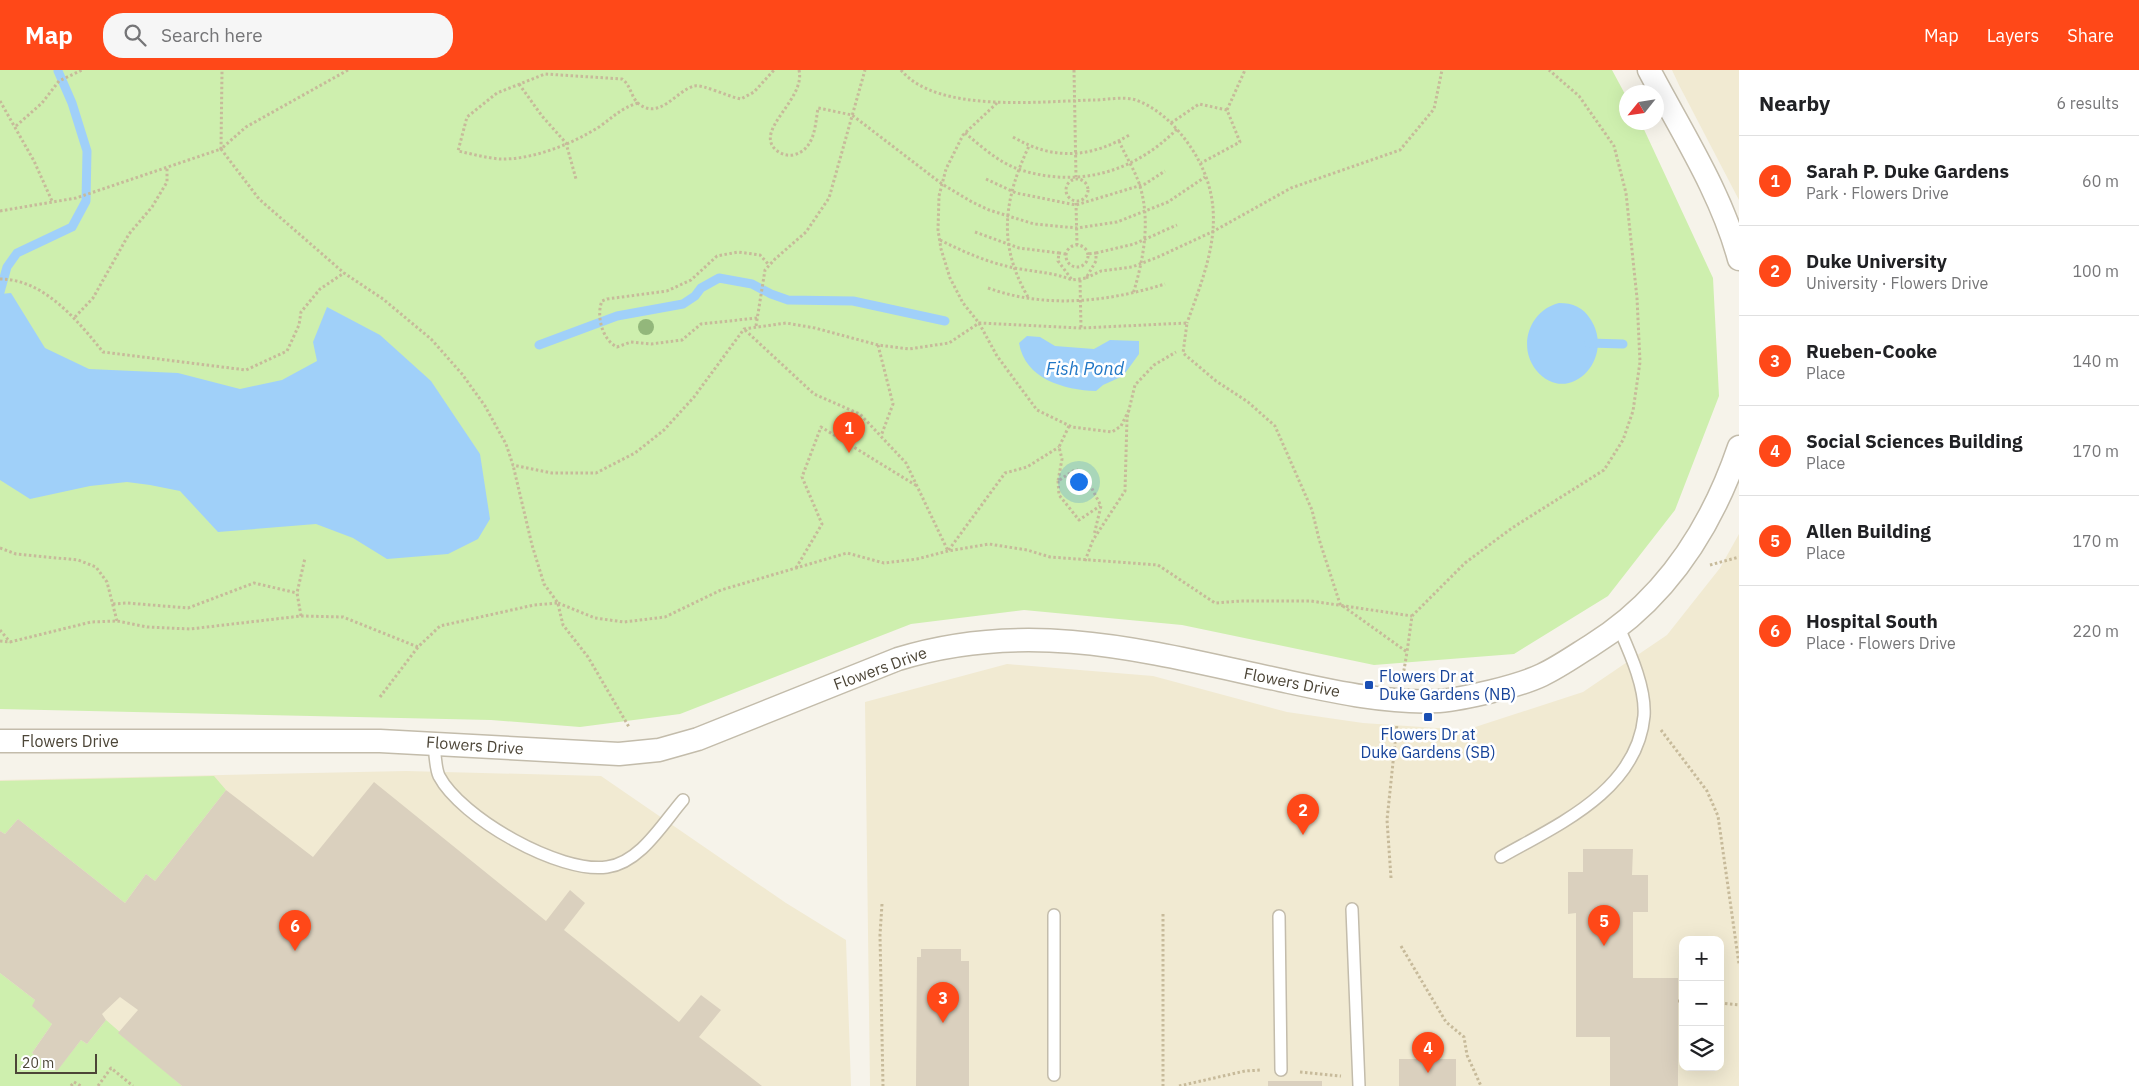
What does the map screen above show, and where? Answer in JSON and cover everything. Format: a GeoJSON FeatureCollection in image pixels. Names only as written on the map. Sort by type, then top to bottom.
{"type":"FeatureCollection","features":[{"type":"Feature","properties":{"kind":"street"},"geometry":{"type":"LineString","coordinates":[[1649,70],[1711,188],[1734,242],[1739,259]]}},
{"type":"Feature","properties":{"kind":"street","name":"Flowers Drive"},"geometry":{"type":"LineString","coordinates":[[0,741],[434,742],[618,754],[659,750],[706,736],[898,659],[961,644],[1006,639],[1078,641],[1127,648],[1313,687],[1399,700],[1440,701],[1514,685],[1542,675],[1619,628],[1644,607],[1688,553],[1716,507],[1739,447]]}},
{"type":"Feature","properties":{"kind":"lane"},"geometry":{"type":"LineString","coordinates":[[1501,857],[1571,817],[1611,786],[1636,744],[1644,715],[1637,671],[1619,628]]}},
{"type":"Feature","properties":{"kind":"lane"},"geometry":{"type":"LineString","coordinates":[[434,742],[439,775],[456,798],[480,819],[526,847],[554,858],[586,866],[607,867],[628,860],[645,844],[682,800]]}},
{"type":"Feature","properties":{"kind":"lane"},"geometry":{"type":"LineString","coordinates":[[1352,909],[1359,1086]]}},
{"type":"Feature","properties":{"kind":"lane"},"geometry":{"type":"LineString","coordinates":[[1054,915],[1054,1075]]}},
{"type":"Feature","properties":{"kind":"lane"},"geometry":{"type":"LineString","coordinates":[[1279,916],[1281,1070]]}},
{"type":"Feature","properties":{"kind":"path"},"geometry":{"type":"LineString","coordinates":[[16,126],[42,103],[59,81],[82,70]]}},
{"type":"Feature","properties":{"kind":"path"},"geometry":{"type":"LineString","coordinates":[[222,70],[221,149],[259,199],[344,273],[383,300],[431,340],[462,374],[485,406],[506,444],[513,465],[532,545],[544,584],[558,603],[563,625],[588,657],[629,727]]}},
{"type":"Feature","properties":{"kind":"path"},"geometry":{"type":"LineString","coordinates":[[0,211],[76,198],[221,149],[246,127],[348,70]]}},
{"type":"Feature","properties":{"kind":"path"},"geometry":{"type":"LineString","coordinates":[[638,103],[616,112],[599,127],[566,143],[535,154],[501,159],[458,151],[467,118],[497,93],[545,74],[614,76],[628,83],[638,103],[648,108],[660,107],[693,86],[706,86],[725,96],[741,99],[754,92],[774,70]]}},
{"type":"Feature","properties":{"kind":"path"},"geometry":{"type":"LineString","coordinates":[[799,70],[801,77],[798,89],[774,125],[771,134],[771,142],[774,149],[790,156],[808,147],[813,136],[818,108],[852,115],[942,184],[972,202],[1034,224],[1077,228],[1117,222],[1168,202],[1205,177]]}},
{"type":"Feature","properties":{"kind":"path"},"geometry":{"type":"LineString","coordinates":[[756,326],[765,270],[806,232],[829,198],[866,70]]}},
{"type":"Feature","properties":{"kind":"path"},"geometry":{"type":"LineString","coordinates":[[901,70],[909,79],[940,94],[997,103],[1134,99],[1154,109],[1177,129],[1201,163],[1213,213],[1214,231],[1213,245],[1207,267],[1187,323],[1184,353],[1216,381],[1248,402],[1276,426],[1312,510],[1340,604],[1407,652]]}},
{"type":"Feature","properties":{"kind":"path"},"geometry":{"type":"LineString","coordinates":[[1074,70],[1076,177]]}},
{"type":"Feature","properties":{"kind":"path"},"geometry":{"type":"LineString","coordinates":[[1201,163],[1240,142],[1227,110],[1245,70]]}},
{"type":"Feature","properties":{"kind":"path"},"geometry":{"type":"LineString","coordinates":[[940,240],[991,262],[1016,268],[1056,273],[1072,280],[1080,280],[1101,272],[1140,264],[1214,231],[1291,188],[1400,150],[1434,110],[1442,70]]}},
{"type":"Feature","properties":{"kind":"path"},"geometry":{"type":"LineString","coordinates":[[1391,878],[1387,820],[1399,700],[1412,616],[1465,563],[1527,518],[1604,470],[1623,440],[1633,411],[1640,362],[1637,298],[1626,194],[1614,146],[1579,96],[1549,70]]}},
{"type":"Feature","properties":{"kind":"path"},"geometry":{"type":"LineString","coordinates":[[519,84],[542,116],[566,143],[576,179]]}},
{"type":"Feature","properties":{"kind":"path"},"geometry":{"type":"LineString","coordinates":[[0,101],[16,126],[52,201]]}},
{"type":"Feature","properties":{"kind":"path"},"geometry":{"type":"LineString","coordinates":[[997,103],[965,132],[946,169],[939,196],[940,240],[950,278],[963,303],[979,323],[998,356],[1036,410],[1069,426],[1112,432],[1121,426],[1129,410]]}},
{"type":"Feature","properties":{"kind":"path"},"geometry":{"type":"LineString","coordinates":[[1170,123],[1199,104],[1227,110]]}},
{"type":"Feature","properties":{"kind":"path"},"geometry":{"type":"LineString","coordinates":[[965,132],[994,156],[1018,169],[1056,176],[1076,177],[1100,174],[1130,164],[1152,152],[1177,129]]}},
{"type":"Feature","properties":{"kind":"path"},"geometry":{"type":"LineString","coordinates":[[1013,136],[1029,146],[1060,154],[1091,151],[1119,141],[1131,134]]}},
{"type":"Feature","properties":{"kind":"path"},"geometry":{"type":"LineString","coordinates":[[1119,141],[1139,186],[1145,212],[1144,241],[1132,294]]}},
{"type":"Feature","properties":{"kind":"path"},"geometry":{"type":"LineString","coordinates":[[1029,146],[1018,169],[1011,191],[1007,216],[1010,245],[1016,268],[1029,298]]}},
{"type":"Feature","properties":{"kind":"path"},"geometry":{"type":"LineString","coordinates":[[75,317],[93,298],[129,234],[157,198],[166,182],[167,166]]}},
{"type":"Feature","properties":{"kind":"path"},"geometry":{"type":"LineString","coordinates":[[986,179],[1011,191],[1076,203],[1139,186],[1166,171]]}},
{"type":"Feature","properties":{"kind":"path"},"geometry":{"type":"LineString","coordinates":[[1076,177],[1084,181],[1088,188],[1084,199],[1076,203]]}},
{"type":"Feature","properties":{"kind":"path"},"geometry":{"type":"LineString","coordinates":[[1076,177],[1068,183],[1066,190],[1067,196],[1076,203],[1077,245]]}},
{"type":"Feature","properties":{"kind":"path"},"geometry":{"type":"LineString","coordinates":[[1087,254],[1144,241],[1177,225]]}},
{"type":"Feature","properties":{"kind":"path"},"geometry":{"type":"LineString","coordinates":[[974,232],[1010,245],[1066,254]]}},
{"type":"Feature","properties":{"kind":"path"},"geometry":{"type":"LineString","coordinates":[[1077,245],[1084,248],[1087,254],[1086,261],[1077,266],[1070,264],[1066,254],[1070,247],[1077,245]]}},
{"type":"Feature","properties":{"kind":"path"},"geometry":{"type":"LineString","coordinates":[[757,318],[702,324],[682,340],[651,344],[631,342],[616,347],[610,344],[606,338],[599,316],[599,308],[602,301],[667,291],[691,280],[717,256],[738,252],[760,255],[769,265]]}},
{"type":"Feature","properties":{"kind":"path"},"geometry":{"type":"LineString","coordinates":[[1059,253],[1058,261],[1072,280]]}},
{"type":"Feature","properties":{"kind":"path"},"geometry":{"type":"LineString","coordinates":[[1086,278],[1096,261],[1096,253]]}},
{"type":"Feature","properties":{"kind":"path"},"geometry":{"type":"LineString","coordinates":[[0,279],[14,279],[43,294],[75,317],[103,352],[246,370],[288,352],[299,325],[301,312],[320,289],[344,273]]}},
{"type":"Feature","properties":{"kind":"path"},"geometry":{"type":"LineString","coordinates":[[1080,280],[1081,328]]}},
{"type":"Feature","properties":{"kind":"path"},"geometry":{"type":"LineString","coordinates":[[988,288],[1029,298],[1080,302],[1132,294],[1165,284]]}},
{"type":"Feature","properties":{"kind":"path"},"geometry":{"type":"LineString","coordinates":[[513,465],[552,473],[596,473],[635,453],[664,430],[694,397],[744,329],[756,326],[786,323],[815,328],[878,345],[909,349],[949,343],[979,323],[1081,328],[1187,323]]}},
{"type":"Feature","properties":{"kind":"path"},"geometry":{"type":"LineString","coordinates":[[744,329],[814,394],[860,414],[906,463],[948,551]]}},
{"type":"Feature","properties":{"kind":"path"},"geometry":{"type":"LineString","coordinates":[[878,345],[893,404],[881,436]]}},
{"type":"Feature","properties":{"kind":"path"},"geometry":{"type":"LineString","coordinates":[[1094,538],[1125,490],[1129,410],[1135,385],[1154,365],[1176,352]]}},
{"type":"Feature","properties":{"kind":"path"},"geometry":{"type":"LineString","coordinates":[[948,551],[1006,473],[1027,467],[1059,447],[1069,426]]}},
{"type":"Feature","properties":{"kind":"path"},"geometry":{"type":"LineString","coordinates":[[796,570],[822,524],[802,477],[821,427],[917,486]]}},
{"type":"Feature","properties":{"kind":"path"},"geometry":{"type":"LineString","coordinates":[[1059,447],[1062,459],[1058,481],[1059,495],[1079,520],[1101,506]]}},
{"type":"Feature","properties":{"kind":"path"},"geometry":{"type":"LineString","coordinates":[[1058,481],[1076,469],[1088,481],[1101,506],[1094,538],[1085,561]]}},
{"type":"Feature","properties":{"kind":"path"},"geometry":{"type":"LineString","coordinates":[[380,697],[418,646],[440,626],[534,605],[558,603],[594,618],[624,622],[664,617],[721,590],[796,570],[847,553],[884,563],[917,559],[948,551],[989,544],[1027,550],[1050,557],[1085,561],[1158,564],[1215,603],[1241,601],[1340,604],[1412,616]]}},
{"type":"Feature","properties":{"kind":"path"},"geometry":{"type":"LineString","coordinates":[[0,548],[16,554],[78,560],[96,567],[107,582],[117,621]]}},
{"type":"Feature","properties":{"kind":"path"},"geometry":{"type":"LineString","coordinates":[[301,616],[297,593],[305,558]]}},
{"type":"Feature","properties":{"kind":"path"},"geometry":{"type":"LineString","coordinates":[[113,604],[127,602],[188,608],[254,583],[297,593]]}},
{"type":"Feature","properties":{"kind":"path"},"geometry":{"type":"LineString","coordinates":[[0,641],[10,642],[91,622],[117,621],[147,627],[190,630],[301,616],[343,617],[418,646]]}},
{"type":"Feature","properties":{"kind":"path"},"geometry":{"type":"LineString","coordinates":[[0,630],[10,642]]}},
{"type":"Feature","properties":{"kind":"path"},"geometry":{"type":"LineString","coordinates":[[1666,735],[1708,791],[1718,816],[1739,964]]}},
{"type":"Feature","properties":{"kind":"path"},"geometry":{"type":"LineString","coordinates":[[882,904],[880,935],[883,1086]]}},
{"type":"Feature","properties":{"kind":"path"},"geometry":{"type":"LineString","coordinates":[[1163,914],[1163,1086]]}},
{"type":"Feature","properties":{"kind":"path"},"geometry":{"type":"LineString","coordinates":[[1401,946],[1446,1022],[1464,1037],[1466,1055],[1480,1086]]}},
{"type":"Feature","properties":{"kind":"path"},"geometry":{"type":"LineString","coordinates":[[1724,1004],[1739,1005]]}},
{"type":"Feature","properties":{"kind":"path"},"geometry":{"type":"LineString","coordinates":[[98,1086],[111,1068],[133,1086]]}},
{"type":"Feature","properties":{"kind":"path"},"geometry":{"type":"LineString","coordinates":[[71,1086],[74,1082],[81,1086]]}},
{"type":"Feature","properties":{"kind":"shaded area"},"geometry":{"type":"Polygon","coordinates":[[[1672,70],[1739,70],[1739,200],[1679,85],[1672,70]]]}},
{"type":"Feature","properties":{"kind":"shaded area"},"geometry":{"type":"Polygon","coordinates":[[[1739,534],[1739,1086],[870,1086],[865,702],[1007,664],[1153,676],[1287,712],[1363,723],[1466,730],[1583,692],[1667,635],[1720,568],[1739,534]]]}},
{"type":"Feature","properties":{"kind":"shaded area"},"geometry":{"type":"Polygon","coordinates":[[[406,771],[601,776],[786,903],[846,940],[851,1086],[0,1086],[0,780],[406,771]]]}},
{"type":"Feature","properties":{"kind":"green space"},"geometry":{"type":"Polygon","coordinates":[[[0,70],[1612,70],[1620,85],[1619,130],[1644,130],[1713,278],[1719,396],[1675,510],[1608,596],[1514,654],[1374,665],[1182,625],[1024,610],[911,624],[680,714],[580,727],[491,720],[0,709],[0,70]]]}},
{"type":"Feature","properties":{"kind":"green space"},"geometry":{"type":"Polygon","coordinates":[[[214,776],[226,790],[155,881],[146,874],[125,903],[18,819],[5,834],[0,831],[0,781],[214,776]]]}},
{"type":"Feature","properties":{"kind":"green space"},"geometry":{"type":"Polygon","coordinates":[[[0,973],[35,1000],[52,1024],[32,1053],[57,1070],[81,1040],[87,1044],[106,1020],[182,1086],[0,1086],[0,973]]]}},
{"type":"Feature","properties":{"kind":"water"},"geometry":{"type":"Polygon","coordinates":[[[11,293],[45,348],[89,369],[178,373],[240,389],[282,380],[317,361],[313,342],[327,307],[380,335],[431,381],[480,454],[490,519],[478,539],[448,554],[387,559],[353,538],[316,524],[218,532],[180,491],[150,485],[127,482],[90,486],[30,499],[0,480],[0,294],[11,293]]]}},
{"type":"Feature","properties":{"kind":"water"},"geometry":{"type":"Polygon","coordinates":[[[1559,303],[1573,305],[1585,312],[1591,320],[1597,335],[1597,350],[1593,363],[1584,374],[1574,381],[1561,384],[1548,380],[1536,370],[1530,361],[1527,350],[1527,340],[1534,321],[1540,313],[1559,303]]]}},
{"type":"Feature","properties":{"kind":"water","name":"Fish Pond"},"geometry":{"type":"Polygon","coordinates":[[[1027,336],[1040,337],[1055,346],[1094,349],[1110,340],[1139,341],[1139,354],[1123,376],[1103,385],[1096,391],[1071,388],[1048,380],[1029,366],[1019,343],[1027,336]]]}},
{"type":"Feature","properties":{"kind":"building"},"geometry":{"type":"Polygon","coordinates":[[[374,782],[546,921],[570,890],[585,903],[564,930],[679,1022],[701,995],[721,1010],[699,1037],[762,1086],[182,1086],[118,1033],[138,1010],[120,997],[102,1014],[106,1020],[87,1044],[81,1040],[57,1071],[32,1053],[52,1024],[32,1006],[35,1000],[0,973],[0,831],[5,834],[18,819],[125,903],[146,874],[155,881],[226,790],[313,857],[374,782]]]}},
{"type":"Feature","properties":{"kind":"building"},"geometry":{"type":"Polygon","coordinates":[[[1583,849],[1633,849],[1632,875],[1648,875],[1648,912],[1633,912],[1633,978],[1678,978],[1678,1086],[1610,1086],[1610,1037],[1576,1037],[1576,913],[1568,914],[1568,872],[1583,872],[1583,849]]]}},
{"type":"Feature","properties":{"kind":"building"},"geometry":{"type":"Polygon","coordinates":[[[921,949],[961,949],[961,961],[969,961],[969,1086],[916,1086],[917,957],[921,957],[921,949]]]}},
{"type":"Feature","properties":{"kind":"building"},"geometry":{"type":"Polygon","coordinates":[[[1399,1059],[1456,1059],[1456,1086],[1399,1086],[1399,1059]]]}},
{"type":"Feature","properties":{"kind":"building"},"geometry":{"type":"Polygon","coordinates":[[[1268,1081],[1322,1081],[1322,1086],[1268,1086],[1268,1081]]]}},
{"type":"Feature","properties":{"kind":"waterway"},"geometry":{"type":"LineString","coordinates":[[0,292],[7,267],[17,253],[72,227],[86,201],[87,151],[72,103],[58,71]]}},
{"type":"Feature","properties":{"kind":"waterway"},"geometry":{"type":"LineString","coordinates":[[539,345],[617,316],[683,304],[695,296],[701,288],[719,278],[752,284],[788,300],[853,301],[945,321]]}},
{"type":"Feature","properties":{"kind":"waterway"},"geometry":{"type":"LineString","coordinates":[[1589,343],[1623,344]]}},
{"type":"Feature","properties":{"kind":"place","name":"Sarah P. Duke Gardens"},"geometry":{"type":"Point","coordinates":[849,453]}},
{"type":"Feature","properties":{"kind":"place","name":"Flowers Dr at Duke Gardens (NB)"},"geometry":{"type":"Point","coordinates":[1369,685]}},
{"type":"Feature","properties":{"kind":"place","name":"Flowers Dr at Duke Gardens (SB)"},"geometry":{"type":"Point","coordinates":[1428,717]}},
{"type":"Feature","properties":{"kind":"place","name":"Duke University"},"geometry":{"type":"Point","coordinates":[1303,835]}},
{"type":"Feature","properties":{"kind":"place","name":"Allen Building"},"geometry":{"type":"Point","coordinates":[1604,946]}},
{"type":"Feature","properties":{"kind":"place","name":"Hospital South"},"geometry":{"type":"Point","coordinates":[295,951]}},
{"type":"Feature","properties":{"kind":"place","name":"Rueben-Cooke"},"geometry":{"type":"Point","coordinates":[943,1023]}},
{"type":"Feature","properties":{"kind":"place","name":"Social Sciences Building"},"geometry":{"type":"Point","coordinates":[1428,1073]}}]}
